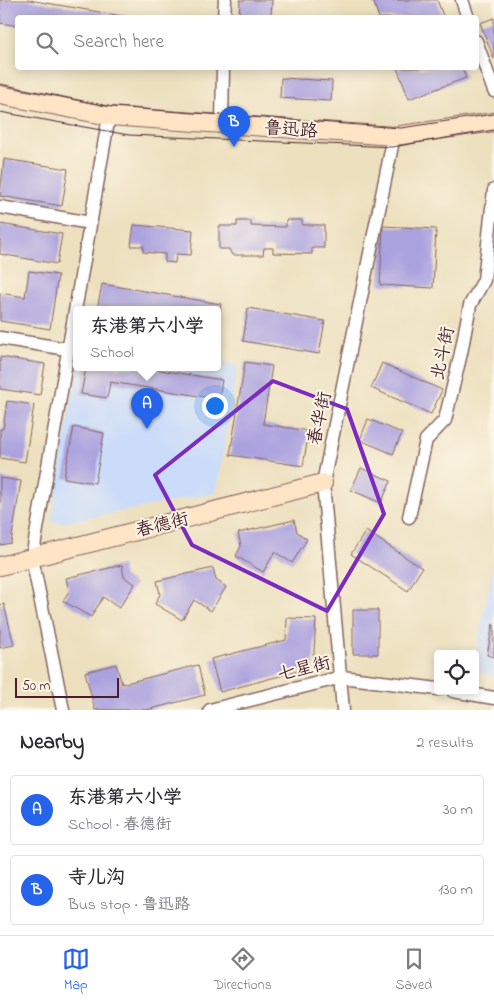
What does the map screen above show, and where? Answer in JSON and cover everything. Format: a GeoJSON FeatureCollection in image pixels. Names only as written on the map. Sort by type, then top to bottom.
{"type":"FeatureCollection","features":[{"type":"Feature","properties":{"kind":"main road","name":"鲁迅路"},"geometry":{"type":"LineString","coordinates":[[0,95],[109,116],[394,136],[494,122]]}},
{"type":"Feature","properties":{"kind":"main road","name":"春德街"},"geometry":{"type":"LineString","coordinates":[[0,566],[323,483]]}},
{"type":"Feature","properties":{"kind":"street"},"geometry":{"type":"LineString","coordinates":[[224,15],[225,0]]}},
{"type":"Feature","properties":{"kind":"street"},"geometry":{"type":"LineString","coordinates":[[462,0],[467,15]]}},
{"type":"Feature","properties":{"kind":"street"},"geometry":{"type":"LineString","coordinates":[[479,49],[494,91]]}},
{"type":"Feature","properties":{"kind":"street"},"geometry":{"type":"LineString","coordinates":[[222,124],[223,70]]}},
{"type":"Feature","properties":{"kind":"street"},"geometry":{"type":"LineString","coordinates":[[75,306],[109,116]]}},
{"type":"Feature","properties":{"kind":"street","name":"春华街"},"geometry":{"type":"LineString","coordinates":[[343,710],[342,677],[323,483],[394,136]]}},
{"type":"Feature","properties":{"kind":"street","name":"北斗街"},"geometry":{"type":"LineString","coordinates":[[409,517],[426,440],[445,420],[470,305],[484,280],[494,190]]}},
{"type":"Feature","properties":{"kind":"street"},"geometry":{"type":"LineString","coordinates":[[0,207],[90,223]]}},
{"type":"Feature","properties":{"kind":"street"},"geometry":{"type":"LineString","coordinates":[[63,710],[32,558],[73,316]]}},
{"type":"Feature","properties":{"kind":"street"},"geometry":{"type":"LineString","coordinates":[[0,338],[67,349]]}},
{"type":"Feature","properties":{"kind":"street","name":"七星街"},"geometry":{"type":"LineString","coordinates":[[210,710],[342,677],[434,688]]}},
{"type":"Feature","properties":{"kind":"street"},"geometry":{"type":"LineString","coordinates":[[476,695],[494,698]]}},
{"type":"Feature","properties":{"kind":"highlighted area"},"geometry":{"type":"Polygon","coordinates":[[[273,381],[347,409],[384,514],[327,611],[192,545],[155,475],[273,381]]]}},
{"type":"Feature","properties":{"kind":"shaded area"},"geometry":{"type":"Polygon","coordinates":[[[221,363],[238,365],[216,493],[63,523],[51,522],[76,371],[221,371],[221,363]]]}},
{"type":"Feature","properties":{"kind":"shaded area"},"geometry":{"type":"Polygon","coordinates":[[[494,562],[494,676],[479,673],[479,650],[476,650],[494,562]]]}},
{"type":"Feature","properties":{"kind":"building"},"geometry":{"type":"Polygon","coordinates":[[[0,0],[29,0],[116,15],[15,15],[15,26],[0,23],[0,0]]]}},
{"type":"Feature","properties":{"kind":"building"},"geometry":{"type":"Polygon","coordinates":[[[240,0],[272,0],[271,15],[239,15],[240,0]]]}},
{"type":"Feature","properties":{"kind":"building"},"geometry":{"type":"Polygon","coordinates":[[[373,0],[437,0],[443,15],[378,15],[373,0]]]}},
{"type":"Feature","properties":{"kind":"building"},"geometry":{"type":"Polygon","coordinates":[[[494,18],[494,59],[480,23],[494,18]]]}},
{"type":"Feature","properties":{"kind":"building"},"geometry":{"type":"Polygon","coordinates":[[[398,70],[463,70],[466,78],[409,99],[398,70]]]}},
{"type":"Feature","properties":{"kind":"building"},"geometry":{"type":"Polygon","coordinates":[[[281,78],[332,81],[331,101],[280,98],[281,78]]]}},
{"type":"Feature","properties":{"kind":"building"},"geometry":{"type":"Polygon","coordinates":[[[4,159],[68,169],[62,206],[0,196],[4,159]]]}},
{"type":"Feature","properties":{"kind":"building"},"geometry":{"type":"Polygon","coordinates":[[[286,220],[302,220],[302,225],[324,225],[324,248],[312,248],[312,254],[273,253],[273,248],[264,248],[263,255],[232,255],[229,249],[219,249],[219,226],[237,226],[237,221],[251,221],[251,226],[286,227],[286,220]]]}},
{"type":"Feature","properties":{"kind":"building"},"geometry":{"type":"Polygon","coordinates":[[[0,224],[62,234],[57,264],[0,254],[0,224]]]}},
{"type":"Feature","properties":{"kind":"building"},"geometry":{"type":"Polygon","coordinates":[[[134,225],[193,230],[191,255],[176,254],[175,263],[165,262],[165,254],[143,252],[144,246],[131,246],[134,225]]]}},
{"type":"Feature","properties":{"kind":"building"},"geometry":{"type":"Polygon","coordinates":[[[383,226],[436,229],[433,288],[380,285],[383,226]]]}},
{"type":"Feature","properties":{"kind":"building"},"geometry":{"type":"Polygon","coordinates":[[[29,271],[58,275],[50,329],[0,321],[0,293],[25,297],[29,271]]]}},
{"type":"Feature","properties":{"kind":"building"},"geometry":{"type":"Polygon","coordinates":[[[102,284],[221,304],[221,306],[98,306],[102,284]]]}},
{"type":"Feature","properties":{"kind":"building"},"geometry":{"type":"Polygon","coordinates":[[[248,308],[325,321],[319,354],[243,341],[248,308]]]}},
{"type":"Feature","properties":{"kind":"building"},"geometry":{"type":"Polygon","coordinates":[[[0,357],[45,364],[40,395],[0,389],[0,357]]]}},
{"type":"Feature","properties":{"kind":"building"},"geometry":{"type":"Polygon","coordinates":[[[245,362],[272,366],[263,424],[309,431],[303,466],[230,455],[245,362]]]}},
{"type":"Feature","properties":{"kind":"building"},"geometry":{"type":"Polygon","coordinates":[[[382,363],[442,390],[431,414],[371,388],[382,363]]]}},
{"type":"Feature","properties":{"kind":"building"},"geometry":{"type":"Polygon","coordinates":[[[85,371],[166,371],[222,380],[219,399],[110,382],[107,398],[81,394],[85,371]]]}},
{"type":"Feature","properties":{"kind":"building"},"geometry":{"type":"Polygon","coordinates":[[[7,401],[34,405],[25,462],[0,458],[0,429],[3,429],[7,401]]]}},
{"type":"Feature","properties":{"kind":"building"},"geometry":{"type":"Polygon","coordinates":[[[368,419],[402,433],[393,454],[360,440],[368,419]]]}},
{"type":"Feature","properties":{"kind":"building"},"geometry":{"type":"Polygon","coordinates":[[[74,427],[104,433],[95,483],[64,478],[74,427]]]}},
{"type":"Feature","properties":{"kind":"building"},"geometry":{"type":"Polygon","coordinates":[[[361,468],[391,481],[381,503],[351,490],[361,468]]]}},
{"type":"Feature","properties":{"kind":"building"},"geometry":{"type":"Polygon","coordinates":[[[0,478],[21,481],[11,543],[0,545],[0,478]]]}},
{"type":"Feature","properties":{"kind":"building"},"geometry":{"type":"Polygon","coordinates":[[[294,520],[297,532],[307,539],[292,563],[275,552],[263,572],[236,556],[241,546],[238,533],[294,520]]]}},
{"type":"Feature","properties":{"kind":"building"},"geometry":{"type":"Polygon","coordinates":[[[366,531],[422,568],[408,591],[351,554],[366,531]]]}},
{"type":"Feature","properties":{"kind":"building"},"geometry":{"type":"Polygon","coordinates":[[[122,565],[124,577],[135,584],[119,608],[103,597],[91,617],[63,601],[69,591],[66,578],[122,565]]]}},
{"type":"Feature","properties":{"kind":"building"},"geometry":{"type":"Polygon","coordinates":[[[213,568],[216,580],[226,587],[211,611],[194,600],[182,620],[155,604],[160,594],[157,581],[213,568]]]}},
{"type":"Feature","properties":{"kind":"building"},"geometry":{"type":"Polygon","coordinates":[[[4,604],[14,645],[0,648],[0,605],[4,604]]]}},
{"type":"Feature","properties":{"kind":"building"},"geometry":{"type":"Polygon","coordinates":[[[353,610],[378,610],[378,654],[353,654],[353,610]]]}},
{"type":"Feature","properties":{"kind":"building"},"geometry":{"type":"Polygon","coordinates":[[[287,618],[316,619],[313,667],[220,692],[211,659],[286,640],[287,618]]]}},
{"type":"Feature","properties":{"kind":"building"},"geometry":{"type":"Polygon","coordinates":[[[494,625],[494,657],[487,655],[494,625]]]}},
{"type":"Feature","properties":{"kind":"building"},"geometry":{"type":"Polygon","coordinates":[[[116,664],[122,684],[198,665],[205,695],[147,710],[95,710],[85,672],[116,664]]]}},
{"type":"Feature","properties":{"kind":"tram line"},"geometry":{"type":"LineString","coordinates":[[0,84],[112,107],[401,128],[494,114]]}},
{"type":"Feature","properties":{"kind":"tram line"},"geometry":{"type":"LineString","coordinates":[[0,112],[129,135],[392,147],[494,130]]}},
{"type":"Feature","properties":{"kind":"place","name":"寺儿沟"},"geometry":{"type":"Point","coordinates":[234,147]}},
{"type":"Feature","properties":{"kind":"place","name":"东港第六小学"},"geometry":{"type":"Point","coordinates":[147,429]}}]}
